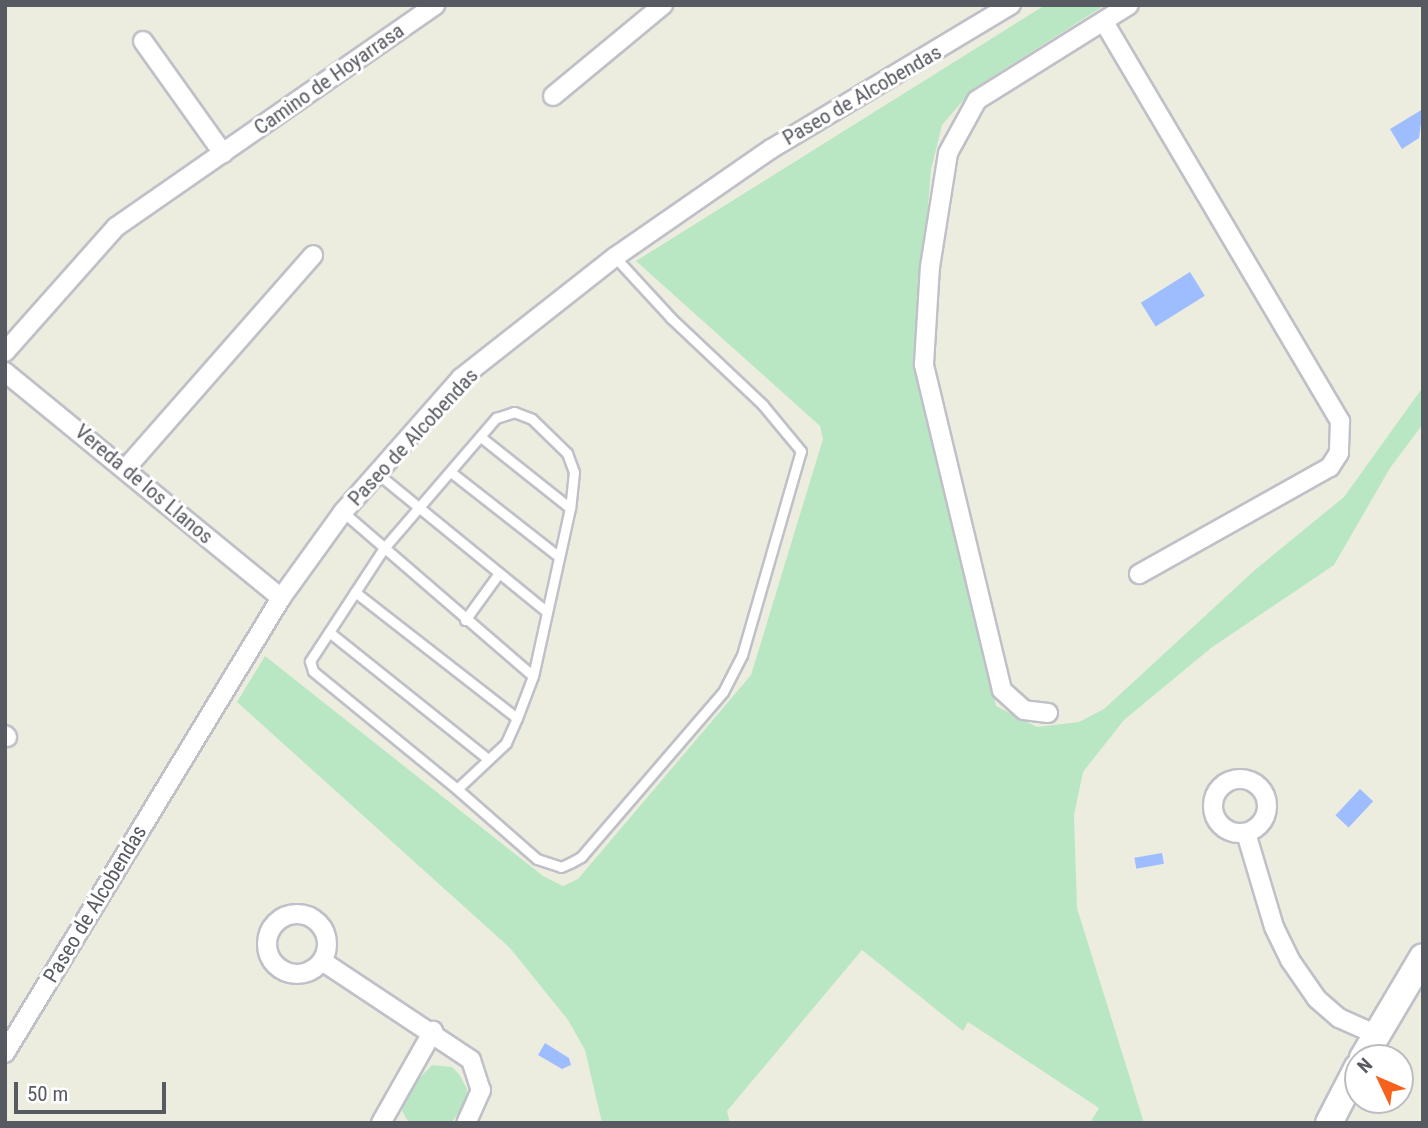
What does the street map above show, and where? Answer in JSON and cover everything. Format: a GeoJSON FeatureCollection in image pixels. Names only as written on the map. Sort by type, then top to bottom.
{"type":"FeatureCollection","features":[{"type":"Feature","properties":{"kind":"street","name":"Camino de Hoyarrasa"},"geometry":{"type":"LineString","coordinates":[[5,352],[116,227],[436,5]]}},
{"type":"Feature","properties":{"kind":"street"},"geometry":{"type":"LineString","coordinates":[[553,96],[663,5]]}},
{"type":"Feature","properties":{"kind":"street","name":"Paseo de Alcobendas"},"geometry":{"type":"LineString","coordinates":[[5,1053],[281,598],[343,512],[461,378],[615,257],[771,149],[1011,5]]}},
{"type":"Feature","properties":{"kind":"street"},"geometry":{"type":"LineString","coordinates":[[1048,713],[1024,710],[1002,690],[924,364],[930,267],[948,153],[976,100],[1129,5]]}},
{"type":"Feature","properties":{"kind":"street"},"geometry":{"type":"LineString","coordinates":[[1104,22],[1340,421],[1339,453],[1331,467],[1139,574]]}},
{"type":"Feature","properties":{"kind":"street"},"geometry":{"type":"LineString","coordinates":[[143,41],[223,153]]}},
{"type":"Feature","properties":{"kind":"street"},"geometry":{"type":"LineString","coordinates":[[127,467],[313,255]]}},
{"type":"Feature","properties":{"kind":"street","name":"Vereda de los Llanos"},"geometry":{"type":"LineString","coordinates":[[5,372],[127,467],[281,598]]}},
{"type":"Feature","properties":{"kind":"street"},"geometry":{"type":"LineString","coordinates":[[1246,832],[1274,927],[1290,960],[1317,999],[1339,1018],[1375,1034]]}},
{"type":"Feature","properties":{"kind":"street"},"geometry":{"type":"LineString","coordinates":[[1370,1044],[1423,957]]}},
{"type":"Feature","properties":{"kind":"street"},"geometry":{"type":"LineString","coordinates":[[322,961],[433,1031],[471,1060],[478,1074],[481,1090],[466,1123]]}},
{"type":"Feature","properties":{"kind":"street"},"geometry":{"type":"LineString","coordinates":[[381,1123],[433,1031]]}},
{"type":"Feature","properties":{"kind":"street"},"geometry":{"type":"LineString","coordinates":[[1329,1123],[1344,1094]]}},
{"type":"Feature","properties":{"kind":"lane"},"geometry":{"type":"LineString","coordinates":[[457,789],[469,782],[506,743],[533,676],[570,509],[574,472],[567,453],[533,419],[513,412],[496,418],[452,473],[384,548],[310,661],[313,671],[457,789],[537,859],[561,867],[581,857],[723,692],[742,655],[801,451],[763,405],[671,318],[615,257]]}},
{"type":"Feature","properties":{"kind":"lane"},"geometry":{"type":"LineString","coordinates":[[482,438],[570,509]]}},
{"type":"Feature","properties":{"kind":"lane"},"geometry":{"type":"LineString","coordinates":[[452,473],[558,556]]}},
{"type":"Feature","properties":{"kind":"lane"},"geometry":{"type":"LineString","coordinates":[[378,474],[547,611]]}},
{"type":"Feature","properties":{"kind":"lane"},"geometry":{"type":"LineString","coordinates":[[343,512],[533,676]]}},
{"type":"Feature","properties":{"kind":"lane"},"geometry":{"type":"LineString","coordinates":[[465,620],[499,573]]}},
{"type":"Feature","properties":{"kind":"lane"},"geometry":{"type":"LineString","coordinates":[[355,592],[517,718]]}},
{"type":"Feature","properties":{"kind":"lane"},"geometry":{"type":"LineString","coordinates":[[329,632],[488,759]]}},
{"type":"Feature","properties":{"kind":"green space"},"geometry":{"type":"Polygon","coordinates":[[[1045,5],[1105,5],[973,89],[942,125],[931,170],[915,363],[996,706],[1037,727],[1079,722],[1104,709],[1256,569],[1344,497],[1423,387],[1423,424],[1390,468],[1334,565],[1211,648],[1124,720],[1083,772],[1074,815],[1077,908],[1144,1123],[1090,1123],[1099,1108],[968,1022],[963,1031],[862,950],[727,1111],[730,1123],[602,1123],[585,1050],[568,1020],[510,948],[237,702],[265,656],[543,876],[563,886],[578,879],[751,675],[823,439],[820,426],[636,261],[1045,5]]]}},
{"type":"Feature","properties":{"kind":"green space"},"geometry":{"type":"Polygon","coordinates":[[[432,1065],[452,1067],[459,1074],[467,1089],[466,1103],[451,1123],[409,1123],[402,1111],[406,1092],[432,1065]]]}},
{"type":"Feature","properties":{"kind":"water"},"geometry":{"type":"Polygon","coordinates":[[[1423,109],[1419,138],[1402,149],[1390,129],[1423,109]]]}},
{"type":"Feature","properties":{"kind":"water"},"geometry":{"type":"Polygon","coordinates":[[[1190,272],[1205,296],[1156,326],[1141,303],[1190,272]]]}},
{"type":"Feature","properties":{"kind":"water"},"geometry":{"type":"Polygon","coordinates":[[[1360,789],[1373,801],[1349,828],[1335,815],[1360,789]]]}},
{"type":"Feature","properties":{"kind":"water"},"geometry":{"type":"Polygon","coordinates":[[[1162,853],[1164,864],[1136,869],[1134,858],[1162,853]]]}},
{"type":"Feature","properties":{"kind":"water"},"geometry":{"type":"Polygon","coordinates":[[[545,1043],[569,1058],[571,1065],[562,1069],[538,1055],[545,1043]]]}}]}
